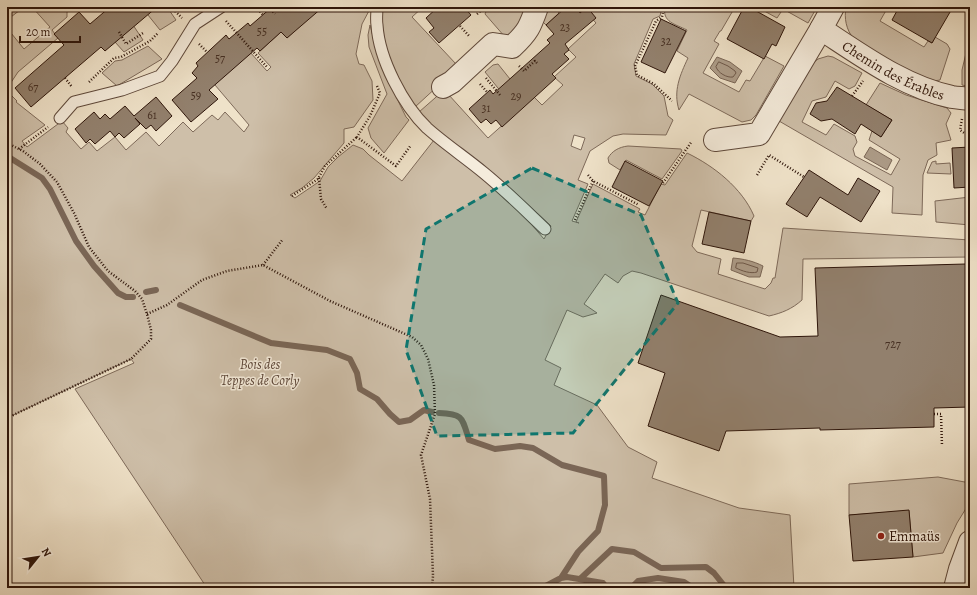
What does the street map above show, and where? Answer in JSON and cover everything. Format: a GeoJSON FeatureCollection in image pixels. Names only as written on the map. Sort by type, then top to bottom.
{"type":"FeatureCollection","features":[{"type":"Feature","properties":{"kind":"street"},"geometry":{"type":"LineString","coordinates":[[443,87],[452,82],[493,44],[512,47],[523,36],[531,24],[536,7]]}},
{"type":"Feature","properties":{"kind":"street"},"geometry":{"type":"LineString","coordinates":[[715,140],[759,134],[821,30],[833,7]]}},
{"type":"Feature","properties":{"kind":"street","name":"Chemin des Érables"},"geometry":{"type":"LineString","coordinates":[[821,30],[896,76],[924,88],[951,97],[970,99]]}},
{"type":"Feature","properties":{"kind":"street"},"geometry":{"type":"LineString","coordinates":[[955,588],[970,542]]}},
{"type":"Feature","properties":{"kind":"lane"},"geometry":{"type":"LineString","coordinates":[[377,7],[379,40],[396,83],[413,113],[428,129],[502,188],[545,229]]}},
{"type":"Feature","properties":{"kind":"lane"},"geometry":{"type":"LineString","coordinates":[[60,118],[74,102],[122,90],[160,76],[172,61],[195,24],[218,9]]}},
{"type":"Feature","properties":{"kind":"path"},"geometry":{"type":"LineString","coordinates":[[256,7],[263,15]]}},
{"type":"Feature","properties":{"kind":"path"},"geometry":{"type":"LineString","coordinates":[[269,7],[275,14]]}},
{"type":"Feature","properties":{"kind":"path"},"geometry":{"type":"LineString","coordinates":[[477,14],[485,7]]}},
{"type":"Feature","properties":{"kind":"path"},"geometry":{"type":"LineString","coordinates":[[664,7],[662,17],[656,21],[635,66],[637,75],[654,84],[672,101]]}},
{"type":"Feature","properties":{"kind":"path"},"geometry":{"type":"LineString","coordinates":[[218,9],[267,67]]}},
{"type":"Feature","properties":{"kind":"path"},"geometry":{"type":"LineString","coordinates":[[119,32],[126,44],[143,33]]}},
{"type":"Feature","properties":{"kind":"path"},"geometry":{"type":"LineString","coordinates":[[88,83],[114,58],[122,57],[150,41],[158,33]]}},
{"type":"Feature","properties":{"kind":"path"},"geometry":{"type":"LineString","coordinates":[[852,96],[866,76]]}},
{"type":"Feature","properties":{"kind":"path"},"geometry":{"type":"LineString","coordinates":[[292,196],[314,183],[319,178],[325,166],[357,136],[370,116],[380,93],[377,86]]}},
{"type":"Feature","properties":{"kind":"path"},"geometry":{"type":"LineString","coordinates":[[19,149],[60,118]]}},
{"type":"Feature","properties":{"kind":"path"},"geometry":{"type":"LineString","coordinates":[[357,136],[396,166],[411,145]]}},
{"type":"Feature","properties":{"kind":"path"},"geometry":{"type":"LineString","coordinates":[[663,183],[692,141]]}},
{"type":"Feature","properties":{"kind":"path"},"geometry":{"type":"LineString","coordinates":[[7,143],[19,149],[40,164],[57,182],[74,213],[89,247],[108,271],[135,291],[142,299],[151,330],[151,339],[131,359],[7,418]]}},
{"type":"Feature","properties":{"kind":"path"},"geometry":{"type":"LineString","coordinates":[[757,175],[769,154],[804,177]]}},
{"type":"Feature","properties":{"kind":"path"},"geometry":{"type":"LineString","coordinates":[[588,175],[593,181],[639,204]]}},
{"type":"Feature","properties":{"kind":"path"},"geometry":{"type":"LineString","coordinates":[[319,178],[321,199],[326,210]]}},
{"type":"Feature","properties":{"kind":"path"},"geometry":{"type":"LineString","coordinates":[[576,220],[593,181]]}},
{"type":"Feature","properties":{"kind":"path"},"geometry":{"type":"LineString","coordinates":[[263,265],[283,239]]}},
{"type":"Feature","properties":{"kind":"path"},"geometry":{"type":"LineString","coordinates":[[147,314],[167,305],[202,280],[227,271],[263,265],[330,301],[412,337],[421,345],[428,359],[434,385],[435,414],[421,455],[430,499],[433,576],[432,588]]}},
{"type":"Feature","properties":{"kind":"path"},"geometry":{"type":"LineString","coordinates":[[934,414],[942,414],[942,446]]}},
{"type":"Feature","properties":{"kind":"highlighted area"},"geometry":{"type":"Polygon","coordinates":[[[532,168],[641,215],[678,303],[573,433],[437,436],[406,350],[426,229],[532,168]]]}},
{"type":"Feature","properties":{"kind":"green space"},"geometry":{"type":"Polygon","coordinates":[[[7,7],[24,7],[7,20],[7,7]]]}},
{"type":"Feature","properties":{"kind":"green space","name":"Bois des Teppes de Corly"},"geometry":{"type":"Polygon","coordinates":[[[32,7],[78,7],[67,12],[67,17],[52,30],[58,38],[18,72],[8,87],[10,94],[17,101],[16,102],[45,125],[22,141],[27,147],[62,121],[68,128],[66,132],[81,149],[89,142],[97,151],[115,137],[126,150],[146,132],[159,146],[183,122],[193,132],[212,115],[218,120],[225,112],[244,132],[249,125],[215,85],[241,42],[267,71],[271,67],[258,53],[281,32],[287,38],[321,7],[371,7],[362,24],[356,54],[359,64],[364,65],[372,81],[373,100],[354,127],[344,129],[344,143],[314,178],[302,188],[290,195],[295,198],[320,181],[328,167],[353,145],[363,149],[402,181],[434,140],[490,183],[544,239],[551,226],[511,189],[429,124],[419,112],[443,91],[448,94],[488,138],[534,97],[542,105],[563,85],[554,77],[576,57],[568,49],[596,23],[582,7],[662,7],[660,16],[653,19],[634,64],[636,76],[652,84],[664,96],[668,116],[673,120],[666,135],[623,134],[613,136],[590,151],[578,180],[588,184],[572,221],[579,223],[576,222],[593,184],[640,209],[638,212],[645,215],[661,184],[665,185],[687,153],[717,171],[735,187],[749,206],[754,216],[751,221],[701,210],[692,246],[697,252],[721,259],[718,274],[765,289],[771,283],[773,278],[775,278],[783,228],[970,240],[970,257],[803,259],[802,300],[787,310],[769,316],[632,271],[623,276],[618,283],[605,274],[584,304],[597,313],[583,317],[567,310],[545,360],[561,368],[554,385],[597,405],[628,447],[657,462],[652,478],[739,508],[790,515],[794,588],[207,588],[75,389],[134,363],[131,359],[7,418],[7,28],[24,49],[50,27],[32,7]],[[574,135],[571,146],[581,150],[585,138],[574,135]]]}},
{"type":"Feature","properties":{"kind":"green space"},"geometry":{"type":"Polygon","coordinates":[[[147,7],[167,7],[176,20],[160,30],[144,10],[147,7]]]}},
{"type":"Feature","properties":{"kind":"green space"},"geometry":{"type":"Polygon","coordinates":[[[383,7],[423,7],[412,17],[456,64],[439,85],[415,107],[396,72],[386,47],[383,34],[383,7]]]}},
{"type":"Feature","properties":{"kind":"green space"},"geometry":{"type":"Polygon","coordinates":[[[488,7],[523,7],[522,9],[526,15],[511,37],[505,37],[485,14],[488,7]]]}},
{"type":"Feature","properties":{"kind":"green space"},"geometry":{"type":"Polygon","coordinates":[[[541,7],[553,7],[559,13],[546,25],[537,16],[541,7]]]}},
{"type":"Feature","properties":{"kind":"green space"},"geometry":{"type":"Polygon","coordinates":[[[665,7],[735,7],[714,41],[719,44],[703,73],[739,92],[746,80],[750,81],[765,56],[784,66],[756,115],[751,120],[742,122],[689,94],[679,110],[677,103],[678,83],[688,58],[677,51],[687,30],[667,19],[665,16],[665,7]]]}},
{"type":"Feature","properties":{"kind":"green space"},"geometry":{"type":"Polygon","coordinates":[[[757,7],[817,7],[808,23],[783,9],[777,18],[757,7]]]}},
{"type":"Feature","properties":{"kind":"green space"},"geometry":{"type":"Polygon","coordinates":[[[846,7],[888,7],[880,21],[924,47],[928,41],[932,43],[935,37],[947,44],[950,49],[940,80],[934,81],[918,75],[893,63],[854,39],[847,28],[845,15],[846,7]]]}},
{"type":"Feature","properties":{"kind":"green space"},"geometry":{"type":"Polygon","coordinates":[[[131,22],[143,40],[124,52],[115,42],[131,22]]]}},
{"type":"Feature","properties":{"kind":"green space"},"geometry":{"type":"Polygon","coordinates":[[[370,25],[385,72],[406,117],[409,120],[384,153],[371,138],[368,128],[387,94],[369,47],[368,35],[370,25]]]}},
{"type":"Feature","properties":{"kind":"green space"},"geometry":{"type":"Polygon","coordinates":[[[970,36],[970,89],[967,86],[962,85],[962,70],[970,36]]]}},
{"type":"Feature","properties":{"kind":"green space"},"geometry":{"type":"Polygon","coordinates":[[[148,46],[162,59],[117,86],[102,73],[115,61],[122,60],[148,46]]]}},
{"type":"Feature","properties":{"kind":"green space"},"geometry":{"type":"Polygon","coordinates":[[[828,56],[833,57],[862,73],[855,86],[849,89],[835,81],[826,97],[812,101],[802,122],[826,135],[834,124],[855,136],[857,142],[853,149],[855,156],[891,175],[900,159],[869,140],[872,131],[881,137],[892,120],[866,105],[880,83],[906,95],[947,108],[951,113],[946,124],[951,140],[936,143],[937,155],[928,160],[923,175],[922,215],[892,213],[893,187],[779,121],[812,64],[818,59],[828,56]]]}},
{"type":"Feature","properties":{"kind":"green space"},"geometry":{"type":"Polygon","coordinates":[[[498,64],[510,79],[502,93],[485,72],[493,65],[498,64]]]}},
{"type":"Feature","properties":{"kind":"green space"},"geometry":{"type":"Polygon","coordinates":[[[628,146],[681,149],[682,151],[662,179],[626,160],[620,170],[609,163],[608,158],[614,151],[628,146]]]}},
{"type":"Feature","properties":{"kind":"green space"},"geometry":{"type":"Polygon","coordinates":[[[936,161],[936,164],[950,163],[951,174],[927,173],[932,162],[936,161]]]}},
{"type":"Feature","properties":{"kind":"green space"},"geometry":{"type":"Polygon","coordinates":[[[970,197],[970,225],[936,222],[935,201],[970,197]]]}},
{"type":"Feature","properties":{"kind":"green space"},"geometry":{"type":"Polygon","coordinates":[[[938,477],[970,483],[970,502],[957,523],[943,553],[913,557],[909,511],[849,515],[849,484],[938,477]]]}},
{"type":"Feature","properties":{"kind":"water"},"geometry":{"type":"Polygon","coordinates":[[[717,57],[730,62],[742,71],[735,83],[720,78],[710,68],[717,57]]]}},
{"type":"Feature","properties":{"kind":"water"},"geometry":{"type":"Polygon","coordinates":[[[870,147],[892,160],[887,170],[864,157],[870,147]]]}},
{"type":"Feature","properties":{"kind":"water"},"geometry":{"type":"Polygon","coordinates":[[[733,258],[748,260],[763,266],[760,277],[749,277],[731,270],[733,258]]]}},
{"type":"Feature","properties":{"kind":"building"},"geometry":{"type":"Polygon","coordinates":[[[110,7],[157,7],[105,51],[101,47],[31,107],[15,88],[64,45],[54,34],[79,12],[90,24],[110,7]]]}},
{"type":"Feature","properties":{"kind":"building"},"geometry":{"type":"Polygon","coordinates":[[[272,7],[323,7],[287,38],[281,32],[260,51],[257,48],[209,90],[218,99],[191,122],[172,100],[197,78],[192,73],[198,66],[196,63],[226,35],[229,39],[248,23],[250,26],[272,7]]]}},
{"type":"Feature","properties":{"kind":"building"},"geometry":{"type":"Polygon","coordinates":[[[438,7],[464,7],[471,15],[439,43],[429,32],[434,28],[426,18],[438,7]]]}},
{"type":"Feature","properties":{"kind":"building"},"geometry":{"type":"Polygon","coordinates":[[[566,7],[576,7],[580,13],[587,7],[596,18],[565,44],[569,50],[564,54],[569,59],[552,74],[556,78],[502,127],[496,120],[491,124],[486,119],[481,123],[469,109],[490,90],[493,94],[550,43],[547,40],[554,34],[546,25],[566,7]]]}},
{"type":"Feature","properties":{"kind":"building"},"geometry":{"type":"Polygon","coordinates":[[[744,7],[749,7],[785,27],[776,46],[772,44],[764,59],[727,39],[744,7]]]}},
{"type":"Feature","properties":{"kind":"building"},"geometry":{"type":"Polygon","coordinates":[[[899,7],[953,7],[932,43],[892,20],[899,7]]]}},
{"type":"Feature","properties":{"kind":"building"},"geometry":{"type":"Polygon","coordinates":[[[661,19],[686,31],[665,73],[641,62],[661,19]]]}},
{"type":"Feature","properties":{"kind":"building"},"geometry":{"type":"Polygon","coordinates":[[[837,87],[892,120],[881,137],[861,124],[855,134],[832,119],[821,121],[810,114],[816,103],[827,101],[837,87]]]}},
{"type":"Feature","properties":{"kind":"building"},"geometry":{"type":"Polygon","coordinates":[[[156,97],[172,116],[156,131],[151,125],[146,129],[135,118],[140,124],[124,138],[119,133],[115,137],[110,131],[95,144],[90,139],[86,143],[75,129],[94,112],[100,119],[105,114],[110,119],[125,106],[134,116],[156,97]]]}},
{"type":"Feature","properties":{"kind":"building"},"geometry":{"type":"Polygon","coordinates":[[[970,147],[970,187],[954,188],[952,148],[970,147]]]}},
{"type":"Feature","properties":{"kind":"building"},"geometry":{"type":"Polygon","coordinates":[[[625,161],[663,181],[649,206],[612,187],[625,161]]]}},
{"type":"Feature","properties":{"kind":"building"},"geometry":{"type":"Polygon","coordinates":[[[809,170],[848,195],[858,178],[880,191],[861,222],[820,197],[807,217],[786,204],[809,170]]]}},
{"type":"Feature","properties":{"kind":"building"},"geometry":{"type":"Polygon","coordinates":[[[709,212],[751,221],[744,253],[702,244],[709,212]]]}},
{"type":"Feature","properties":{"kind":"building"},"geometry":{"type":"Polygon","coordinates":[[[966,264],[970,353],[970,407],[934,408],[934,427],[726,431],[719,451],[648,426],[665,373],[638,363],[661,295],[780,337],[818,336],[815,268],[966,264]]]}},
{"type":"Feature","properties":{"kind":"building","name":"Emmaüs"},"geometry":{"type":"Polygon","coordinates":[[[909,510],[913,557],[853,561],[849,515],[909,510]]]}},
{"type":"Feature","properties":{"kind":"waterway"},"geometry":{"type":"LineString","coordinates":[[7,156],[42,178],[50,189],[76,241],[94,266],[118,293],[126,297],[133,297]]}},
{"type":"Feature","properties":{"kind":"waterway"},"geometry":{"type":"LineString","coordinates":[[146,292],[156,290]]}},
{"type":"Feature","properties":{"kind":"waterway"},"geometry":{"type":"LineString","coordinates":[[180,305],[271,343],[327,350],[350,359],[357,373],[360,389],[377,399],[399,422],[410,420],[424,410],[432,412]]}},
{"type":"Feature","properties":{"kind":"waterway"},"geometry":{"type":"LineString","coordinates":[[439,413],[458,416],[463,422],[469,440],[495,449],[520,446],[533,448],[562,465],[604,476],[605,505],[598,531],[578,552],[561,578]]}},
{"type":"Feature","properties":{"kind":"waterway"},"geometry":{"type":"LineString","coordinates":[[580,579],[612,549],[634,552],[661,568],[706,567],[714,573],[726,588]]}},
{"type":"Feature","properties":{"kind":"waterway"},"geometry":{"type":"LineString","coordinates":[[542,588],[561,578],[567,577],[603,583],[607,588]]}},
{"type":"Feature","properties":{"kind":"waterway"},"geometry":{"type":"LineString","coordinates":[[631,588],[638,581],[658,578],[684,582],[693,588]]}},
{"type":"Feature","properties":{"kind":"place","name":"Emmaüs"},"geometry":{"type":"Point","coordinates":[881,536]}}]}
